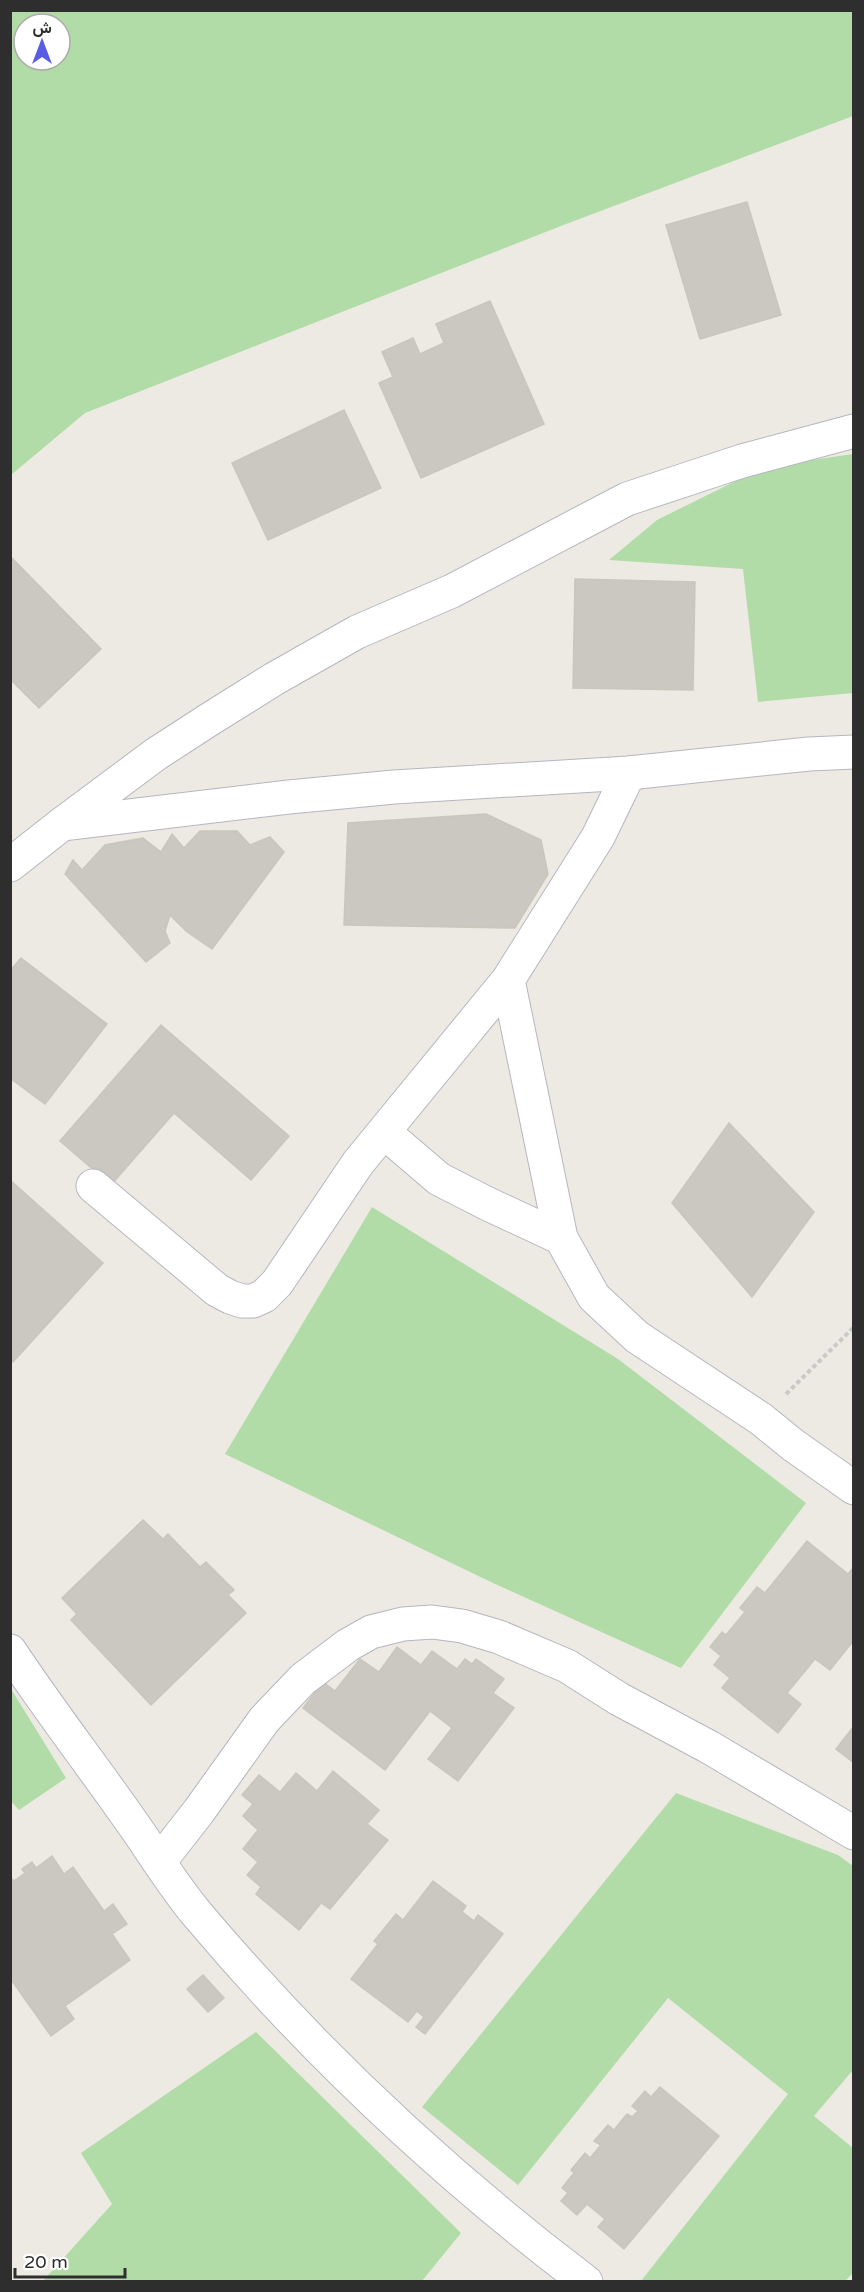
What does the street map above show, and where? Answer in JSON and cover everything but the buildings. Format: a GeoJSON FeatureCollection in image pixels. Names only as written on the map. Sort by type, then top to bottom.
{"type":"FeatureCollection","features":[{"type":"Feature","properties":{"kind":"street"},"geometry":{"type":"LineString","coordinates":[[10,865],[156,754],[274,679],[357,632],[452,591],[627,499],[742,461],[854,432]]}},
{"type":"Feature","properties":{"kind":"street"},"geometry":{"type":"LineString","coordinates":[[62,824],[394,787],[629,773],[809,754],[854,752]]}},
{"type":"Feature","properties":{"kind":"street"},"geometry":{"type":"LineString","coordinates":[[93,1186],[217,1290],[242,1301],[253,1301],[264,1296],[277,1283],[358,1163],[508,980],[598,837],[629,773]]}},
{"type":"Feature","properties":{"kind":"street"},"geometry":{"type":"LineString","coordinates":[[508,980],[561,1238],[594,1297],[646,1343],[761,1419],[793,1445],[848,1474]]}},
{"type":"Feature","properties":{"kind":"street"},"geometry":{"type":"LineString","coordinates":[[384,1132],[439,1179],[561,1238]]}},
{"type":"Feature","properties":{"kind":"street"},"geometry":{"type":"LineString","coordinates":[[160,1861],[264,1720],[303,1679],[348,1645],[371,1632],[403,1624],[432,1622],[462,1626],[499,1637],[567,1666],[619,1699],[708,1747],[854,1833]]}},
{"type":"Feature","properties":{"kind":"street"},"geometry":{"type":"LineString","coordinates":[[10,1651],[195,1912],[276,2004],[338,2067],[432,2156],[586,2282]]}},
{"type":"Feature","properties":{"kind":"path"},"geometry":{"type":"LineString","coordinates":[[761,1419],[854,1327]]}},
{"type":"Feature","properties":{"kind":"green space"},"geometry":{"type":"Polygon","coordinates":[[[11,10],[853,11],[853,116],[566,224],[85,413],[11,475],[11,10]]]}},
{"type":"Feature","properties":{"kind":"green space"},"geometry":{"type":"Polygon","coordinates":[[[853,454],[853,693],[758,702],[743,569],[609,560],[657,520],[764,467],[853,454]]]}},
{"type":"Feature","properties":{"kind":"green space"},"geometry":{"type":"Polygon","coordinates":[[[372,1207],[618,1359],[806,1503],[681,1668],[493,1583],[225,1454],[372,1207]]]}},
{"type":"Feature","properties":{"kind":"green space"},"geometry":{"type":"Polygon","coordinates":[[[11,1689],[66,1778],[19,1810],[11,1801],[11,1689]]]}},
{"type":"Feature","properties":{"kind":"green space"},"geometry":{"type":"Polygon","coordinates":[[[676,1793],[838,1855],[853,1866],[853,2070],[814,2116],[853,2148],[853,2273],[845,2281],[641,2281],[788,2094],[668,1998],[518,2185],[422,2107],[676,1793]]]}},
{"type":"Feature","properties":{"kind":"green space"},"geometry":{"type":"Polygon","coordinates":[[[256,2032],[461,2233],[422,2281],[43,2281],[112,2204],[81,2153],[256,2032]]]}}]}
